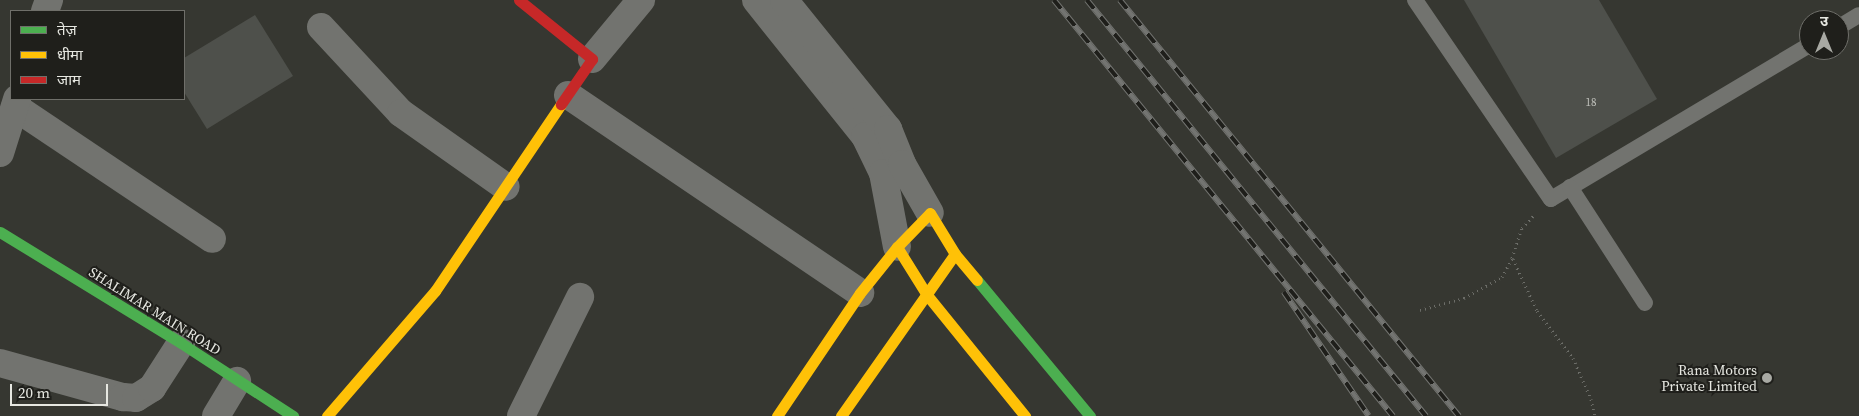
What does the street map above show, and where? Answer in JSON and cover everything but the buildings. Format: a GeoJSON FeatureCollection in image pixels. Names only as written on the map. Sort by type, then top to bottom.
{"type":"FeatureCollection","features":[{"type":"Feature","properties":{"kind":"street"},"geometry":{"type":"LineString","coordinates":[[520,0],[592,59]]}},
{"type":"Feature","properties":{"kind":"street"},"geometry":{"type":"LineString","coordinates":[[327,416],[435,291],[592,59],[641,0]]}},
{"type":"Feature","properties":{"kind":"street"},"geometry":{"type":"LineString","coordinates":[[756,0],[865,136],[883,173],[897,248],[927,294],[1025,416]]}},
{"type":"Feature","properties":{"kind":"street"},"geometry":{"type":"LineString","coordinates":[[784,0],[888,129],[902,164],[955,254],[1090,416]]}},
{"type":"Feature","properties":{"kind":"street"},"geometry":{"type":"LineString","coordinates":[[320,27],[401,113],[506,187]]}},
{"type":"Feature","properties":{"kind":"street"},"geometry":{"type":"LineString","coordinates":[[568,95],[860,293]]}},
{"type":"Feature","properties":{"kind":"street"},"geometry":{"type":"LineString","coordinates":[[0,154],[16,103],[212,239]]}},
{"type":"Feature","properties":{"kind":"street"},"geometry":{"type":"LineString","coordinates":[[777,416],[860,293],[897,248],[930,213]]}},
{"type":"Feature","properties":{"kind":"street","name":"SHALIMAR MAIN ROAD"},"geometry":{"type":"LineString","coordinates":[[0,232],[181,343],[293,416]]}},
{"type":"Feature","properties":{"kind":"street"},"geometry":{"type":"LineString","coordinates":[[841,416],[955,254]]}},
{"type":"Feature","properties":{"kind":"street"},"geometry":{"type":"LineString","coordinates":[[521,416],[580,297]]}},
{"type":"Feature","properties":{"kind":"street"},"geometry":{"type":"LineString","coordinates":[[0,362],[123,397],[136,398],[152,388],[181,343]]}},
{"type":"Feature","properties":{"kind":"street"},"geometry":{"type":"LineString","coordinates":[[216,416],[237,380]]}},
{"type":"Feature","properties":{"kind":"lane"},"geometry":{"type":"LineString","coordinates":[[1415,0],[1551,199],[1799,51]]}},
{"type":"Feature","properties":{"kind":"lane"},"geometry":{"type":"LineString","coordinates":[[1570,187],[1644,303]]}},
{"type":"Feature","properties":{"kind":"path"},"geometry":{"type":"LineString","coordinates":[[1420,310],[1464,298],[1502,277],[1512,258],[1522,228],[1551,199]]}},
{"type":"Feature","properties":{"kind":"path"},"geometry":{"type":"LineString","coordinates":[[1512,258],[1537,311],[1574,358],[1591,399],[1595,416]]}},
{"type":"Feature","properties":{"kind":"railway"},"geometry":{"type":"LineString","coordinates":[[1054,0],[1393,416]]}},
{"type":"Feature","properties":{"kind":"railway"},"geometry":{"type":"LineString","coordinates":[[1087,0],[1426,416]]}},
{"type":"Feature","properties":{"kind":"railway"},"geometry":{"type":"LineString","coordinates":[[1120,0],[1459,416]]}},
{"type":"Feature","properties":{"kind":"railway"},"geometry":{"type":"LineString","coordinates":[[1284,292],[1369,416]]}},
{"type":"Feature","properties":{"kind":"traffic: fast"},"geometry":{"type":"LineString","coordinates":[[0,232],[181,343],[293,416]]}},
{"type":"Feature","properties":{"kind":"traffic: fast"},"geometry":{"type":"LineString","coordinates":[[977,280],[1090,416]]}},
{"type":"Feature","properties":{"kind":"traffic: slow"},"geometry":{"type":"LineString","coordinates":[[327,416],[435,291],[561,104]]}},
{"type":"Feature","properties":{"kind":"traffic: slow"},"geometry":{"type":"LineString","coordinates":[[777,416],[860,293],[897,247],[930,213],[955,254],[977,280]]}},
{"type":"Feature","properties":{"kind":"traffic: slow"},"geometry":{"type":"LineString","coordinates":[[897,247],[927,295],[1025,416]]}},
{"type":"Feature","properties":{"kind":"traffic: slow"},"geometry":{"type":"LineString","coordinates":[[841,416],[955,254]]}},
{"type":"Feature","properties":{"kind":"traffic: jam"},"geometry":{"type":"LineString","coordinates":[[519,0],[592,59],[561,104]]}},
{"type":"Feature","properties":{"kind":"place","name":"Rana Motors Private Limited"},"geometry":{"type":"Point","coordinates":[1767,378]}}]}
